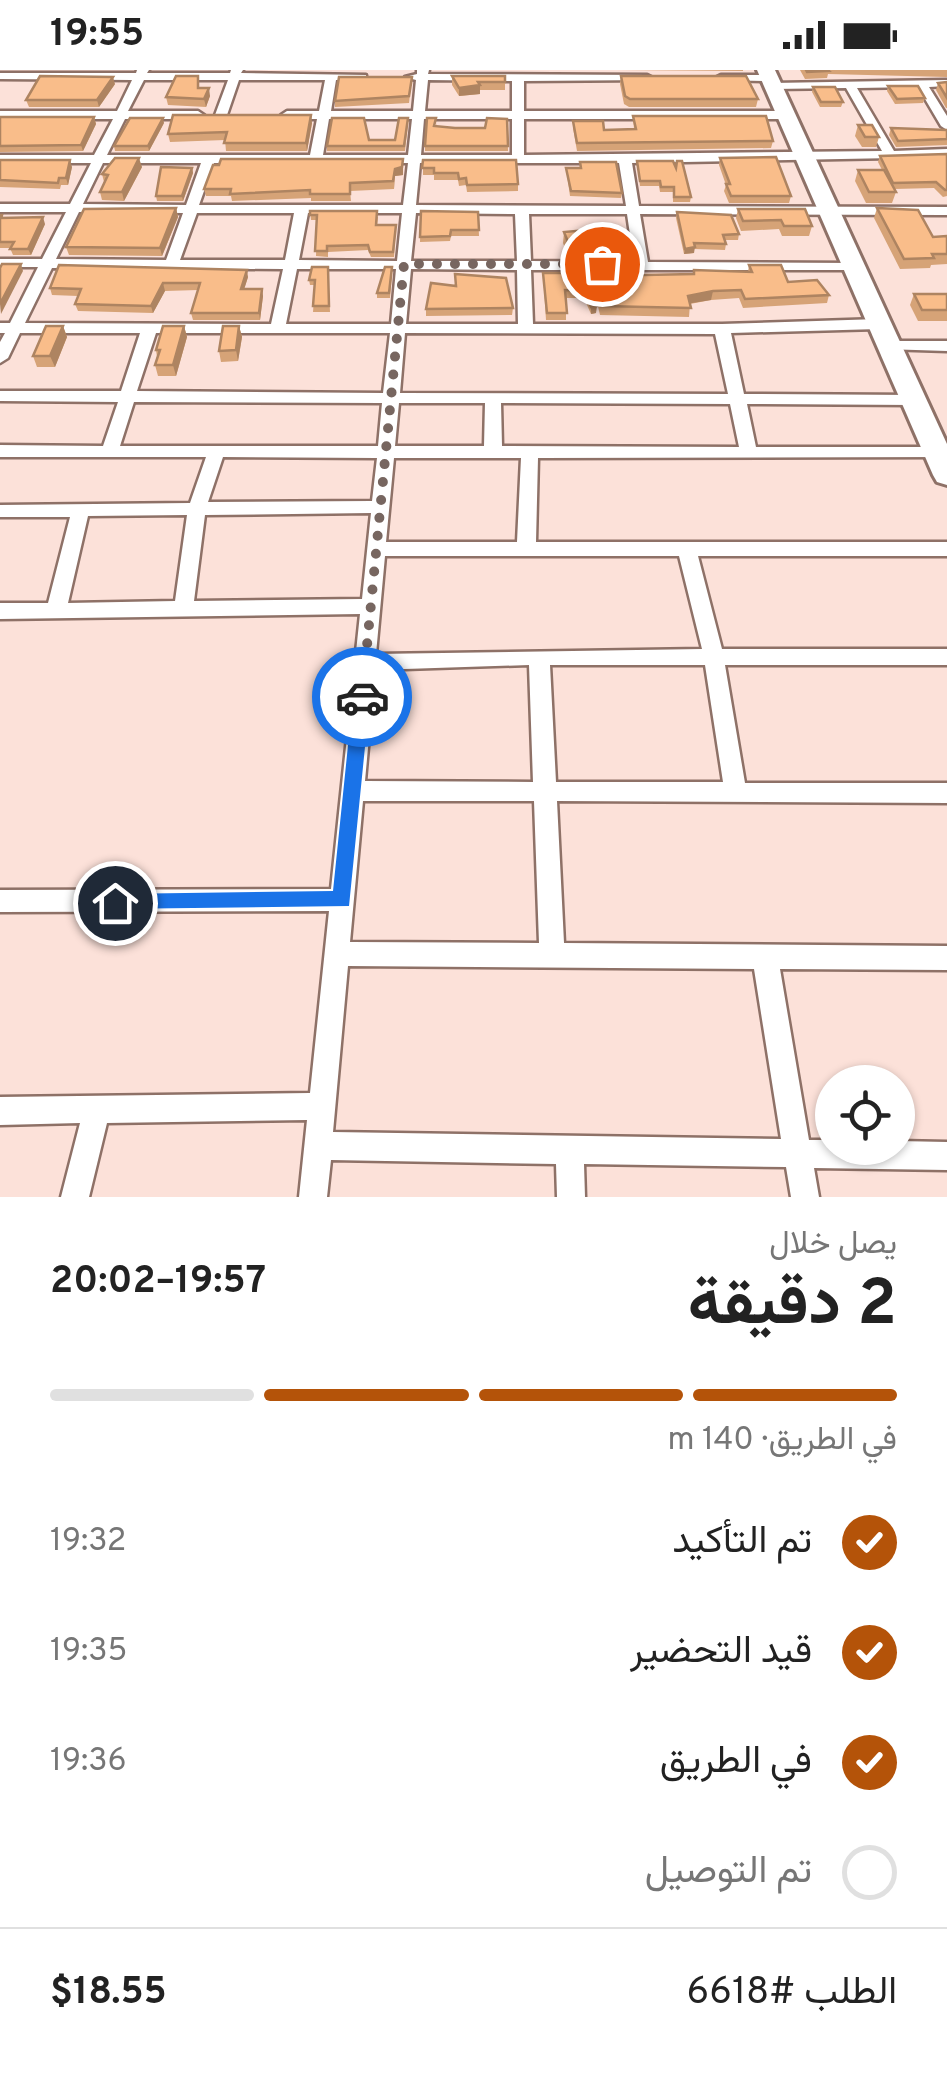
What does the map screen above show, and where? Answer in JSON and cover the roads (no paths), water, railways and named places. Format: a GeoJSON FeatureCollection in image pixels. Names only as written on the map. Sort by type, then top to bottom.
{"type":"FeatureCollection","features":[{"type":"Feature","properties":{"kind":"highway"},"geometry":{"type":"LineString","coordinates":[[770,78],[942,464]]}},
{"type":"Feature","properties":{"kind":"street"},"geometry":{"type":"LineString","coordinates":[[797,70],[807,85]]}},
{"type":"Feature","properties":{"kind":"street"},"geometry":{"type":"LineString","coordinates":[[29,89],[39,73]]}},
{"type":"Feature","properties":{"kind":"street"},"geometry":{"type":"LineString","coordinates":[[220,115],[236,73]]}},
{"type":"Feature","properties":{"kind":"street"},"geometry":{"type":"LineString","coordinates":[[0,76],[236,73],[368,77]]}},
{"type":"Feature","properties":{"kind":"street"},"geometry":{"type":"LineString","coordinates":[[0,358],[7,328],[48,263],[142,74]]}},
{"type":"Feature","properties":{"kind":"street"},"geometry":{"type":"LineString","coordinates":[[608,74],[616,115]]}},
{"type":"Feature","properties":{"kind":"street"},"geometry":{"type":"LineString","coordinates":[[313,1197],[419,115],[417,75],[518,78],[608,74],[662,78]]}},
{"type":"Feature","properties":{"kind":"street"},"geometry":{"type":"LineString","coordinates":[[316,158],[332,77]]}},
{"type":"Feature","properties":{"kind":"street"},"geometry":{"type":"LineString","coordinates":[[518,78],[518,158]]}},
{"type":"Feature","properties":{"kind":"street"},"geometry":{"type":"LineString","coordinates":[[698,78],[770,78],[807,85],[947,82]]}},
{"type":"Feature","properties":{"kind":"street"},"geometry":{"type":"LineString","coordinates":[[921,83],[947,124]]}},
{"type":"Feature","properties":{"kind":"street"},"geometry":{"type":"LineString","coordinates":[[849,84],[890,154]]}},
{"type":"Feature","properties":{"kind":"street"},"geometry":{"type":"LineString","coordinates":[[6,115],[20,102]]}},
{"type":"Feature","properties":{"kind":"street"},"geometry":{"type":"LineString","coordinates":[[6,115],[238,115]]}},
{"type":"Feature","properties":{"kind":"street"},"geometry":{"type":"LineString","coordinates":[[272,115],[786,115]]}},
{"type":"Feature","properties":{"kind":"street"},"geometry":{"type":"LineString","coordinates":[[0,159],[805,157],[947,152]]}},
{"type":"Feature","properties":{"kind":"street"},"geometry":{"type":"LineString","coordinates":[[172,263],[210,158]]}},
{"type":"Feature","properties":{"kind":"street"},"geometry":{"type":"LineString","coordinates":[[625,158],[641,264]]}},
{"type":"Feature","properties":{"kind":"street"},"geometry":{"type":"LineString","coordinates":[[0,208],[947,212]]}},
{"type":"Feature","properties":{"kind":"street"},"geometry":{"type":"LineString","coordinates":[[278,328],[302,208]]}},
{"type":"Feature","properties":{"kind":"street"},"geometry":{"type":"LineString","coordinates":[[522,209],[526,328]]}},
{"type":"Feature","properties":{"kind":"street"},"geometry":{"type":"LineString","coordinates":[[0,263],[852,266]]}},
{"type":"Feature","properties":{"kind":"street"},"geometry":{"type":"LineString","coordinates":[[110,451],[150,327]]}},
{"type":"Feature","properties":{"kind":"street"},"geometry":{"type":"LineString","coordinates":[[7,328],[722,329],[884,335],[947,346]]}},
{"type":"Feature","properties":{"kind":"street"},"geometry":{"type":"LineString","coordinates":[[722,329],[749,452]]}},
{"type":"Feature","properties":{"kind":"street"},"geometry":{"type":"LineString","coordinates":[[0,396],[913,400]]}},
{"type":"Feature","properties":{"kind":"street"},"geometry":{"type":"LineString","coordinates":[[493,398],[494,453]]}},
{"type":"Feature","properties":{"kind":"street"},"geometry":{"type":"LineString","coordinates":[[0,450],[749,452],[942,464]]}},
{"type":"Feature","properties":{"kind":"street"},"geometry":{"type":"LineString","coordinates":[[183,611],[197,510],[216,452]]}},
{"type":"Feature","properties":{"kind":"street"},"geometry":{"type":"LineString","coordinates":[[526,550],[530,454]]}},
{"type":"Feature","properties":{"kind":"street"},"geometry":{"type":"LineString","coordinates":[[0,511],[380,507]]}},
{"type":"Feature","properties":{"kind":"street"},"geometry":{"type":"LineString","coordinates":[[56,611],[80,511]]}},
{"type":"Feature","properties":{"kind":"street"},"geometry":{"type":"LineString","coordinates":[[376,549],[947,549]]}},
{"type":"Feature","properties":{"kind":"street"},"geometry":{"type":"LineString","coordinates":[[687,551],[714,658],[735,790]]}},
{"type":"Feature","properties":{"kind":"street"},"geometry":{"type":"LineString","coordinates":[[0,611],[371,606]]}},
{"type":"Feature","properties":{"kind":"street"},"geometry":{"type":"LineString","coordinates":[[365,662],[539,657],[947,657]]}},
{"type":"Feature","properties":{"kind":"street"},"geometry":{"type":"LineString","coordinates":[[539,657],[552,952]]}},
{"type":"Feature","properties":{"kind":"street"},"geometry":{"type":"LineString","coordinates":[[353,791],[947,793]]}},
{"type":"Feature","properties":{"kind":"street"},"geometry":{"type":"LineString","coordinates":[[0,901],[342,900]]}},
{"type":"Feature","properties":{"kind":"street"},"geometry":{"type":"LineString","coordinates":[[337,954],[552,952],[947,958]]}},
{"type":"Feature","properties":{"kind":"street"},"geometry":{"type":"LineString","coordinates":[[764,957],[806,1197]]}},
{"type":"Feature","properties":{"kind":"street"},"geometry":{"type":"LineString","coordinates":[[0,1110],[322,1106]]}},
{"type":"Feature","properties":{"kind":"street"},"geometry":{"type":"LineString","coordinates":[[75,1197],[97,1109]]}},
{"type":"Feature","properties":{"kind":"street"},"geometry":{"type":"LineString","coordinates":[[318,1146],[947,1156]]}},
{"type":"Feature","properties":{"kind":"street"},"geometry":{"type":"LineString","coordinates":[[570,1152],[571,1197]]}}]}
